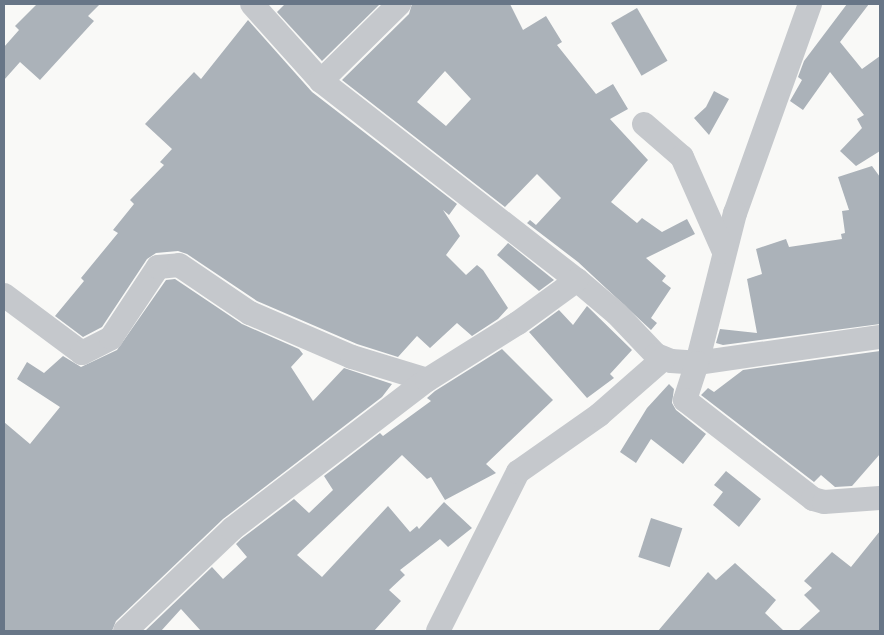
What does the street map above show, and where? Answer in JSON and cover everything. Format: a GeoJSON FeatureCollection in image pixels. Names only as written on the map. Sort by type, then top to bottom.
{"type":"FeatureCollection","features":[{"type":"Feature","properties":{"kind":"street"},"geometry":{"type":"LineString","coordinates":[[321,81],[399,4]]}},
{"type":"Feature","properties":{"kind":"street"},"geometry":{"type":"LineString","coordinates":[[810,4],[735,212],[697,363],[685,400],[813,499],[824,502],[880,498]]}},
{"type":"Feature","properties":{"kind":"street"},"geometry":{"type":"LineString","coordinates":[[262,8],[321,81],[577,280],[617,314],[656,355],[697,363],[880,337]]}},
{"type":"Feature","properties":{"kind":"street"},"geometry":{"type":"LineString","coordinates":[[644,124],[682,157],[724,252]]}},
{"type":"Feature","properties":{"kind":"street"},"geometry":{"type":"LineString","coordinates":[[4,295],[82,353],[111,338],[158,267],[179,265],[250,314],[352,357],[427,380]]}},
{"type":"Feature","properties":{"kind":"street"},"geometry":{"type":"LineString","coordinates":[[125,631],[232,529],[427,380],[518,323],[577,280]]}},
{"type":"Feature","properties":{"kind":"street"},"geometry":{"type":"LineString","coordinates":[[438,631],[518,472],[599,415],[664,358]]}},
{"type":"Feature","properties":{"kind":"building"},"geometry":{"type":"Polygon","coordinates":[[[37,4],[100,4],[88,16],[94,21],[40,80],[20,62],[4,80],[4,47],[19,30],[15,26],[37,4]]]}},
{"type":"Feature","properties":{"kind":"building"},"geometry":{"type":"Polygon","coordinates":[[[285,4],[380,4],[322,61],[277,12],[285,4]]]}},
{"type":"Feature","properties":{"kind":"building"},"geometry":{"type":"Polygon","coordinates":[[[412,4],[510,4],[523,30],[546,16],[562,42],[557,45],[596,94],[613,84],[628,109],[610,119],[648,160],[611,202],[637,223],[642,218],[662,232],[687,219],[695,234],[646,258],[666,276],[662,281],[671,288],[651,318],[657,323],[651,330],[578,262],[527,223],[530,220],[536,225],[561,198],[537,174],[505,207],[342,80],[409,14],[412,4]],[[445,71],[417,102],[446,126],[471,99],[445,71]]]}},
{"type":"Feature","properties":{"kind":"building"},"geometry":{"type":"Polygon","coordinates":[[[847,4],[869,4],[840,42],[862,69],[880,56],[880,151],[856,166],[840,151],[862,128],[857,119],[864,115],[830,72],[803,110],[790,101],[802,80],[798,77],[804,61],[847,4]]]}},
{"type":"Feature","properties":{"kind":"building"},"geometry":{"type":"Polygon","coordinates":[[[637,8],[668,61],[642,76],[611,23],[637,8]]]}},
{"type":"Feature","properties":{"kind":"building"},"geometry":{"type":"Polygon","coordinates":[[[248,20],[312,92],[457,204],[449,215],[443,210],[460,236],[446,255],[466,275],[477,265],[483,270],[508,308],[498,319],[472,336],[457,323],[430,348],[417,336],[398,357],[357,344],[257,301],[187,254],[178,251],[156,253],[147,259],[102,327],[83,337],[55,316],[84,281],[81,278],[118,233],[113,230],[134,204],[130,200],[164,165],[160,162],[172,149],[145,124],[194,72],[201,79],[248,20]]]}},
{"type":"Feature","properties":{"kind":"building"},"geometry":{"type":"Polygon","coordinates":[[[714,91],[729,99],[709,135],[694,118],[706,107],[714,91]]]}},
{"type":"Feature","properties":{"kind":"building"},"geometry":{"type":"Polygon","coordinates":[[[872,166],[880,177],[880,324],[723,345],[716,343],[720,329],[757,333],[747,279],[762,274],[756,249],[786,239],[789,247],[842,239],[841,234],[845,233],[842,211],[849,210],[838,177],[872,166]]]}},
{"type":"Feature","properties":{"kind":"building"},"geometry":{"type":"Polygon","coordinates":[[[508,243],[554,280],[539,291],[497,255],[508,243]]]}},
{"type":"Feature","properties":{"kind":"building"},"geometry":{"type":"Polygon","coordinates":[[[175,279],[242,324],[299,349],[303,354],[291,367],[313,401],[344,368],[392,384],[382,397],[223,519],[116,621],[112,631],[4,631],[4,422],[30,444],[60,407],[17,379],[27,362],[44,373],[63,356],[81,367],[117,350],[166,280],[175,279]]]}},
{"type":"Feature","properties":{"kind":"building"},"geometry":{"type":"Polygon","coordinates":[[[587,306],[632,350],[610,374],[614,378],[587,398],[529,332],[559,310],[573,325],[587,306]]]}},
{"type":"Feature","properties":{"kind":"building"},"geometry":{"type":"Polygon","coordinates":[[[502,349],[553,400],[486,464],[496,473],[445,500],[431,477],[427,479],[402,455],[297,555],[322,577],[388,506],[410,532],[417,526],[419,529],[444,502],[472,528],[448,547],[440,539],[400,570],[405,575],[389,590],[401,601],[374,631],[201,631],[181,609],[161,631],[145,631],[212,567],[223,579],[247,557],[236,544],[241,539],[294,499],[309,513],[333,490],[324,476],[380,433],[383,436],[431,401],[427,398],[435,391],[502,349]]]}},
{"type":"Feature","properties":{"kind":"building"},"geometry":{"type":"Polygon","coordinates":[[[880,351],[880,454],[852,486],[835,487],[821,475],[814,482],[701,395],[708,388],[714,392],[743,370],[880,351]]]}},
{"type":"Feature","properties":{"kind":"building"},"geometry":{"type":"Polygon","coordinates":[[[669,384],[674,389],[672,403],[676,410],[706,434],[683,464],[651,439],[636,463],[620,452],[647,408],[669,384]]]}},
{"type":"Feature","properties":{"kind":"building"},"geometry":{"type":"Polygon","coordinates":[[[726,471],[761,499],[739,527],[713,505],[723,492],[714,485],[726,471]]]}},
{"type":"Feature","properties":{"kind":"building"},"geometry":{"type":"Polygon","coordinates":[[[651,518],[682,528],[670,567],[638,557],[651,518]]]}},
{"type":"Feature","properties":{"kind":"building"},"geometry":{"type":"Polygon","coordinates":[[[880,531],[880,631],[798,631],[820,611],[804,595],[812,588],[804,581],[832,552],[851,567],[880,531]]]}},
{"type":"Feature","properties":{"kind":"building"},"geometry":{"type":"Polygon","coordinates":[[[735,563],[776,600],[765,613],[784,631],[658,631],[708,572],[716,580],[735,563]]]}}]}
